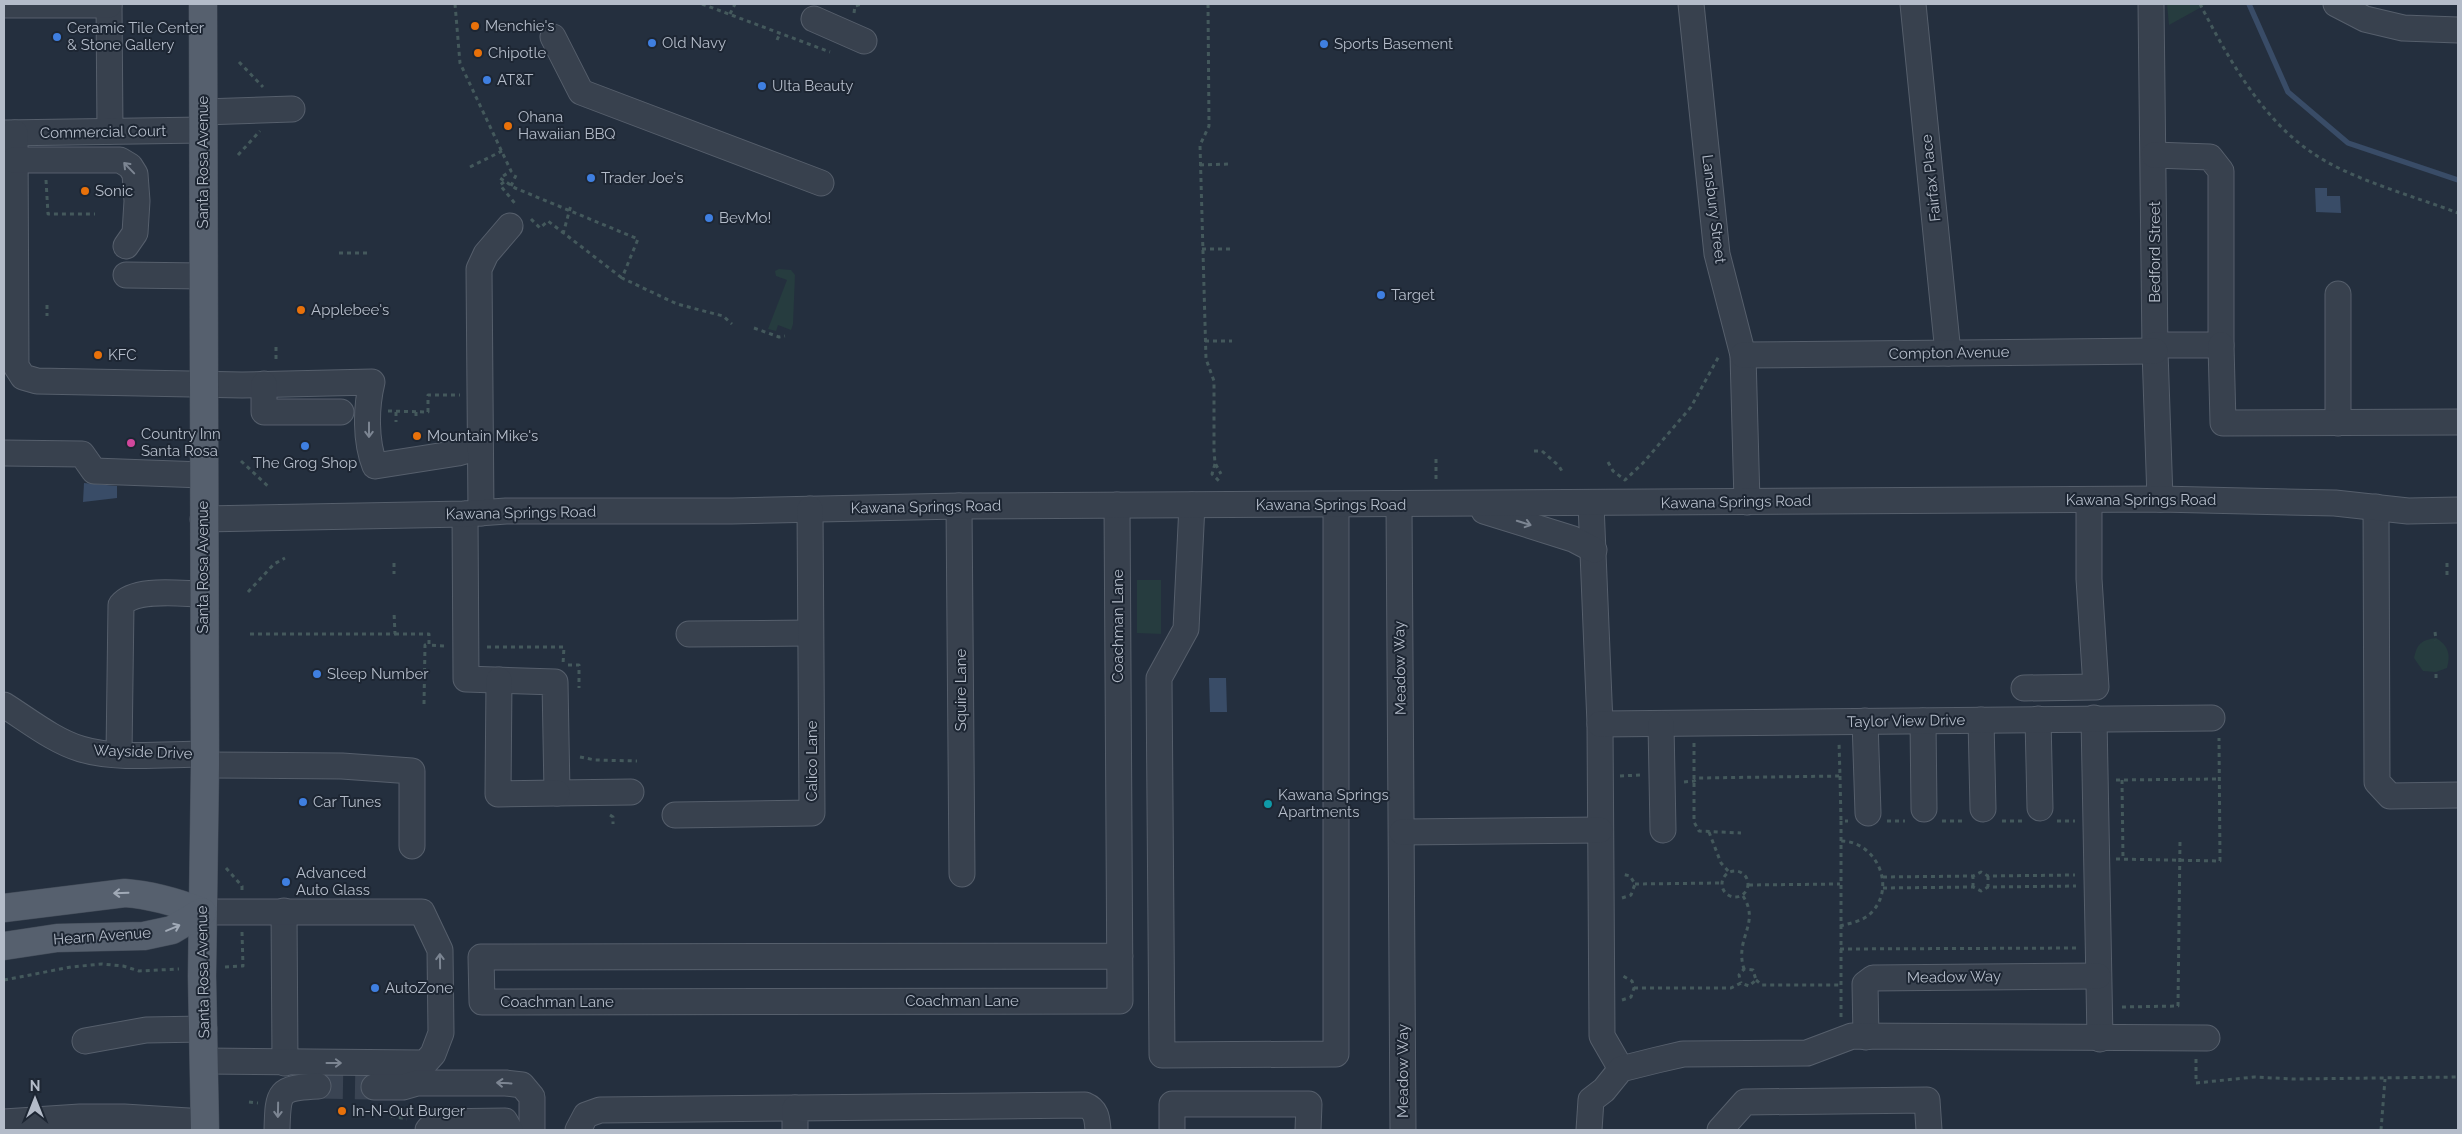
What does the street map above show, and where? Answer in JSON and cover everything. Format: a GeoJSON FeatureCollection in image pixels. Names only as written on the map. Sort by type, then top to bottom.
{"type":"FeatureCollection","features":[{"type":"Feature","properties":{"kind":"main road","name":"Santa Rosa Avenue"},"geometry":{"type":"LineString","coordinates":[[203,4],[204,759],[202,912],[205,1126]]}},
{"type":"Feature","properties":{"kind":"main road"},"geometry":{"type":"LineString","coordinates":[[4,908],[125,893],[144,894],[170,900],[202,912]]}},
{"type":"Feature","properties":{"kind":"main road","name":"Hearn Avenue"},"geometry":{"type":"LineString","coordinates":[[4,946],[57,938],[144,936],[172,930],[202,912]]}},
{"type":"Feature","properties":{"kind":"street"},"geometry":{"type":"LineString","coordinates":[[4,5],[109,4],[110,131]]}},
{"type":"Feature","properties":{"kind":"street","name":"Lansbury Street"},"geometry":{"type":"LineString","coordinates":[[1691,4],[1717,254],[1743,355],[1748,502]]}},
{"type":"Feature","properties":{"kind":"street","name":"Fairfax Place"},"geometry":{"type":"LineString","coordinates":[[1913,4],[1948,353]]}},
{"type":"Feature","properties":{"kind":"street","name":"Bedford Street"},"geometry":{"type":"LineString","coordinates":[[2151,4],[2155,348],[2160,499]]}},
{"type":"Feature","properties":{"kind":"street"},"geometry":{"type":"LineString","coordinates":[[2336,4],[2365,19],[2403,28],[2458,30]]}},
{"type":"Feature","properties":{"kind":"street"},"geometry":{"type":"LineString","coordinates":[[814,19],[864,41]]}},
{"type":"Feature","properties":{"kind":"street"},"geometry":{"type":"LineString","coordinates":[[553,36],[581,92],[821,183]]}},
{"type":"Feature","properties":{"kind":"street","name":"Commercial Court"},"geometry":{"type":"LineString","coordinates":[[9,133],[110,131],[292,109]]}},
{"type":"Feature","properties":{"kind":"street"},"geometry":{"type":"LineString","coordinates":[[9,133],[14,160],[16,366],[23,376],[37,381],[203,384],[372,382],[369,411],[369,452],[375,466],[458,453],[479,447]]}},
{"type":"Feature","properties":{"kind":"street"},"geometry":{"type":"LineString","coordinates":[[2154,155],[2210,158],[2221,171],[2223,423],[2458,422]]}},
{"type":"Feature","properties":{"kind":"street"},"geometry":{"type":"LineString","coordinates":[[14,160],[120,160],[130,166],[135,174],[137,201],[135,233],[126,246]]}},
{"type":"Feature","properties":{"kind":"street"},"geometry":{"type":"LineString","coordinates":[[510,226],[486,254],[479,269],[479,447],[473,514],[466,680],[555,682],[557,793]]}},
{"type":"Feature","properties":{"kind":"street"},"geometry":{"type":"LineString","coordinates":[[126,275],[203,276]]}},
{"type":"Feature","properties":{"kind":"street"},"geometry":{"type":"LineString","coordinates":[[2338,294],[2338,422]]}},
{"type":"Feature","properties":{"kind":"street","name":"Compton Avenue"},"geometry":{"type":"LineString","coordinates":[[1743,355],[1948,353],[2222,345]]}},
{"type":"Feature","properties":{"kind":"street"},"geometry":{"type":"LineString","coordinates":[[264,384],[264,412],[341,412]]}},
{"type":"Feature","properties":{"kind":"street"},"geometry":{"type":"LineString","coordinates":[[4,453],[82,454],[94,471],[203,475]]}},
{"type":"Feature","properties":{"kind":"street","name":"Kawana Springs Road"},"geometry":{"type":"LineString","coordinates":[[203,519],[959,506],[1591,504],[2160,499],[2335,503],[2408,511],[2458,510]]}},
{"type":"Feature","properties":{"kind":"street"},"geometry":{"type":"LineString","coordinates":[[2024,688],[2096,687],[2089,579],[2089,500]]}},
{"type":"Feature","properties":{"kind":"street"},"geometry":{"type":"LineString","coordinates":[[1192,505],[1186,629],[1159,678],[1162,1056],[1336,1054],[1336,504]]}},
{"type":"Feature","properties":{"kind":"street","name":"Meadow Way"},"geometry":{"type":"LineString","coordinates":[[1398,504],[1403,1130]]}},
{"type":"Feature","properties":{"kind":"street"},"geometry":{"type":"LineString","coordinates":[[1460,504],[1573,539],[1594,550]]}},
{"type":"Feature","properties":{"kind":"street"},"geometry":{"type":"LineString","coordinates":[[1591,504],[1600,724],[1602,1036],[1621,1069]]}},
{"type":"Feature","properties":{"kind":"street","name":"Squire Lane"},"geometry":{"type":"LineString","coordinates":[[959,506],[962,874]]}},
{"type":"Feature","properties":{"kind":"street","name":"Coachman Lane"},"geometry":{"type":"LineString","coordinates":[[1117,506],[1120,956],[1120,1001],[482,1002],[482,957],[1120,956]]}},
{"type":"Feature","properties":{"kind":"street"},"geometry":{"type":"LineString","coordinates":[[2376,507],[2377,782],[2390,796],[2458,795]]}},
{"type":"Feature","properties":{"kind":"street","name":"Calico Lane"},"geometry":{"type":"LineString","coordinates":[[675,815],[812,813],[810,509]]}},
{"type":"Feature","properties":{"kind":"street"},"geometry":{"type":"LineString","coordinates":[[119,754],[121,605],[126,599],[137,595],[203,594]]}},
{"type":"Feature","properties":{"kind":"street"},"geometry":{"type":"LineString","coordinates":[[690,634],[810,633]]}},
{"type":"Feature","properties":{"kind":"street"},"geometry":{"type":"LineString","coordinates":[[499,680],[498,794],[631,792]]}},
{"type":"Feature","properties":{"kind":"street","name":"Wayside Drive"},"geometry":{"type":"LineString","coordinates":[[4,705],[79,749],[98,753],[342,766],[412,772],[412,846]]}},
{"type":"Feature","properties":{"kind":"street"},"geometry":{"type":"LineString","coordinates":[[2094,718],[2095,780],[2083,876],[2098,976],[2100,1039]]}},
{"type":"Feature","properties":{"kind":"street","name":"Taylor View Drive"},"geometry":{"type":"LineString","coordinates":[[1600,724],[1865,730],[1923,721],[2212,718]]}},
{"type":"Feature","properties":{"kind":"street"},"geometry":{"type":"LineString","coordinates":[[2038,719],[2040,817]]}},
{"type":"Feature","properties":{"kind":"street"},"geometry":{"type":"LineString","coordinates":[[1980,720],[1985,817]]}},
{"type":"Feature","properties":{"kind":"street"},"geometry":{"type":"LineString","coordinates":[[1923,721],[1924,817]]}},
{"type":"Feature","properties":{"kind":"street"},"geometry":{"type":"LineString","coordinates":[[1661,724],[1663,830]]}},
{"type":"Feature","properties":{"kind":"street"},"geometry":{"type":"LineString","coordinates":[[1865,730],[1868,818]]}},
{"type":"Feature","properties":{"kind":"street"},"geometry":{"type":"LineString","coordinates":[[1402,832],[1600,830]]}},
{"type":"Feature","properties":{"kind":"street"},"geometry":{"type":"LineString","coordinates":[[284,911],[285,1063]]}},
{"type":"Feature","properties":{"kind":"street"},"geometry":{"type":"LineString","coordinates":[[202,912],[422,912],[440,950],[441,1033],[433,1054],[425,1063],[204,1061]]}},
{"type":"Feature","properties":{"kind":"street","name":"Meadow Way"},"geometry":{"type":"LineString","coordinates":[[1866,1029],[1865,984],[1873,978],[2098,976]]}},
{"type":"Feature","properties":{"kind":"street"},"geometry":{"type":"LineString","coordinates":[[85,1041],[146,1030],[204,1029]]}},
{"type":"Feature","properties":{"kind":"street"},"geometry":{"type":"LineString","coordinates":[[1589,1130],[1591,1100],[1604,1090],[1621,1069],[1683,1054],[1807,1053],[1866,1029],[2100,1039],[2201,1038]]}},
{"type":"Feature","properties":{"kind":"street"},"geometry":{"type":"LineString","coordinates":[[374,1087],[402,1087],[417,1083],[506,1083],[522,1085],[532,1097],[532,1130]]}},
{"type":"Feature","properties":{"kind":"street"},"geometry":{"type":"LineString","coordinates":[[277,1130],[278,1101],[284,1092],[296,1087],[318,1086]]}},
{"type":"Feature","properties":{"kind":"street"},"geometry":{"type":"LineString","coordinates":[[1720,1130],[1745,1102],[1927,1100],[1929,1130]]}},
{"type":"Feature","properties":{"kind":"street"},"geometry":{"type":"LineString","coordinates":[[1172,1130],[1172,1104],[1309,1104],[1308,1130]]}},
{"type":"Feature","properties":{"kind":"street"},"geometry":{"type":"LineString","coordinates":[[578,1130],[586,1115],[600,1110],[795,1119],[1085,1105],[1091,1108],[1097,1116],[1098,1130]]}},
{"type":"Feature","properties":{"kind":"street"},"geometry":{"type":"LineString","coordinates":[[4,1122],[80,1117],[124,1117],[205,1126]]}},
{"type":"Feature","properties":{"kind":"street"},"geometry":{"type":"LineString","coordinates":[[428,1130],[435,1122],[505,1121],[510,1130]]}},
{"type":"Feature","properties":{"kind":"path"},"geometry":{"type":"LineString","coordinates":[[455,4],[460,63],[511,171]]}},
{"type":"Feature","properties":{"kind":"path"},"geometry":{"type":"LineString","coordinates":[[702,4],[830,52],[836,51]]}},
{"type":"Feature","properties":{"kind":"path"},"geometry":{"type":"LineString","coordinates":[[730,14],[735,4]]}},
{"type":"Feature","properties":{"kind":"path"},"geometry":{"type":"LineString","coordinates":[[854,14],[856,6],[862,4]]}},
{"type":"Feature","properties":{"kind":"path"},"geometry":{"type":"LineString","coordinates":[[1208,4],[1209,126],[1200,145],[1202,250],[1206,359],[1214,381],[1215,463],[1212,474],[1221,482]]}},
{"type":"Feature","properties":{"kind":"path"},"geometry":{"type":"LineString","coordinates":[[2200,4],[2240,72],[2266,109],[2289,136],[2312,153],[2340,168],[2458,214]]}},
{"type":"Feature","properties":{"kind":"path"},"geometry":{"type":"LineString","coordinates":[[777,40],[780,33]]}},
{"type":"Feature","properties":{"kind":"path"},"geometry":{"type":"LineString","coordinates":[[239,62],[262,87],[268,88],[268,86]]}},
{"type":"Feature","properties":{"kind":"path"},"geometry":{"type":"LineString","coordinates":[[238,155],[262,129]]}},
{"type":"Feature","properties":{"kind":"path"},"geometry":{"type":"LineString","coordinates":[[470,167],[502,151]]}},
{"type":"Feature","properties":{"kind":"path"},"geometry":{"type":"LineString","coordinates":[[1200,165],[1228,164]]}},
{"type":"Feature","properties":{"kind":"path"},"geometry":{"type":"LineString","coordinates":[[511,186],[518,173],[511,171],[500,178],[511,186],[638,239],[622,278]]}},
{"type":"Feature","properties":{"kind":"path"},"geometry":{"type":"LineString","coordinates":[[46,176],[48,214],[95,214]]}},
{"type":"Feature","properties":{"kind":"path"},"geometry":{"type":"LineString","coordinates":[[571,205],[563,234],[622,278],[677,304],[723,316],[732,324]]}},
{"type":"Feature","properties":{"kind":"path"},"geometry":{"type":"LineString","coordinates":[[1202,250],[1230,249]]}},
{"type":"Feature","properties":{"kind":"path"},"geometry":{"type":"LineString","coordinates":[[339,253],[369,253]]}},
{"type":"Feature","properties":{"kind":"path"},"geometry":{"type":"LineString","coordinates":[[47,305],[47,316]]}},
{"type":"Feature","properties":{"kind":"path"},"geometry":{"type":"LineString","coordinates":[[754,328],[779,337],[785,336]]}},
{"type":"Feature","properties":{"kind":"path"},"geometry":{"type":"LineString","coordinates":[[1205,342],[1232,341]]}},
{"type":"Feature","properties":{"kind":"path"},"geometry":{"type":"LineString","coordinates":[[1608,462],[1613,471],[1625,480],[1643,463],[1690,407],[1720,357],[1719,349]]}},
{"type":"Feature","properties":{"kind":"path"},"geometry":{"type":"LineString","coordinates":[[369,411],[428,412],[428,395],[463,395],[464,397]]}},
{"type":"Feature","properties":{"kind":"path"},"geometry":{"type":"LineString","coordinates":[[396,412],[396,422]]}},
{"type":"Feature","properties":{"kind":"path"},"geometry":{"type":"LineString","coordinates":[[416,412],[416,418]]}},
{"type":"Feature","properties":{"kind":"path"},"geometry":{"type":"LineString","coordinates":[[1534,451],[1542,451],[1560,466],[1563,473]]}},
{"type":"Feature","properties":{"kind":"path"},"geometry":{"type":"LineString","coordinates":[[1436,460],[1436,480]]}},
{"type":"Feature","properties":{"kind":"path"},"geometry":{"type":"LineString","coordinates":[[241,461],[270,488]]}},
{"type":"Feature","properties":{"kind":"path"},"geometry":{"type":"LineString","coordinates":[[1215,463],[1221,474]]}},
{"type":"Feature","properties":{"kind":"path"},"geometry":{"type":"LineString","coordinates":[[248,592],[274,564],[285,558]]}},
{"type":"Feature","properties":{"kind":"path"},"geometry":{"type":"LineString","coordinates":[[394,563],[394,574]]}},
{"type":"Feature","properties":{"kind":"path"},"geometry":{"type":"LineString","coordinates":[[2447,563],[2447,577]]}},
{"type":"Feature","properties":{"kind":"path"},"geometry":{"type":"LineString","coordinates":[[394,612],[395,634]]}},
{"type":"Feature","properties":{"kind":"path"},"geometry":{"type":"LineString","coordinates":[[2435,632],[2436,640]]}},
{"type":"Feature","properties":{"kind":"path"},"geometry":{"type":"LineString","coordinates":[[250,634],[429,634],[429,645]]}},
{"type":"Feature","properties":{"kind":"path"},"geometry":{"type":"LineString","coordinates":[[424,704],[425,645],[434,646]]}},
{"type":"Feature","properties":{"kind":"path"},"geometry":{"type":"LineString","coordinates":[[2436,670],[2436,678]]}},
{"type":"Feature","properties":{"kind":"path"},"geometry":{"type":"LineString","coordinates":[[1883,877],[1974,876],[1981,872],[1988,876],[2113,875],[2113,859],[2220,861],[2219,719],[2212,718]]}},
{"type":"Feature","properties":{"kind":"path"},"geometry":{"type":"LineString","coordinates":[[1865,730],[1839,741],[1841,1021],[1866,1029]]}},
{"type":"Feature","properties":{"kind":"path"},"geometry":{"type":"LineString","coordinates":[[1694,740],[1694,822],[1699,831],[1741,833]]}},
{"type":"Feature","properties":{"kind":"path"},"geometry":{"type":"LineString","coordinates":[[1694,782],[1699,778],[1840,776]]}},
{"type":"Feature","properties":{"kind":"path"},"geometry":{"type":"LineString","coordinates":[[2095,780],[2219,779]]}},
{"type":"Feature","properties":{"kind":"path"},"geometry":{"type":"LineString","coordinates":[[2122,780],[2123,859]]}},
{"type":"Feature","properties":{"kind":"path"},"geometry":{"type":"LineString","coordinates":[[610,816],[613,817],[613,824]]}},
{"type":"Feature","properties":{"kind":"path"},"geometry":{"type":"LineString","coordinates":[[1841,821],[1868,818],[2040,817],[2078,821],[2078,830]]}},
{"type":"Feature","properties":{"kind":"path"},"geometry":{"type":"LineString","coordinates":[[1709,832],[1721,863],[1729,872]]}},
{"type":"Feature","properties":{"kind":"path"},"geometry":{"type":"LineString","coordinates":[[1840,926],[1858,921],[1872,912],[1880,899],[1883,888],[1883,877],[1874,857],[1862,846],[1851,841],[1841,841]]}},
{"type":"Feature","properties":{"kind":"path"},"geometry":{"type":"LineString","coordinates":[[2098,1007],[2178,1006],[2180,841]]}},
{"type":"Feature","properties":{"kind":"path"},"geometry":{"type":"LineString","coordinates":[[1743,896],[1732,898],[1723,892],[1721,883],[1726,874],[1735,870],[1745,875],[1749,885]]}},
{"type":"Feature","properties":{"kind":"path"},"geometry":{"type":"LineString","coordinates":[[1620,873],[1630,876],[1635,884]]}},
{"type":"Feature","properties":{"kind":"path"},"geometry":{"type":"LineString","coordinates":[[1973,887],[1974,876]]}},
{"type":"Feature","properties":{"kind":"path"},"geometry":{"type":"LineString","coordinates":[[1988,876],[1988,887]]}},
{"type":"Feature","properties":{"kind":"path"},"geometry":{"type":"LineString","coordinates":[[1883,888],[1973,887],[1981,891],[1988,887],[2083,876]]}},
{"type":"Feature","properties":{"kind":"path"},"geometry":{"type":"LineString","coordinates":[[2078,895],[2083,876]]}},
{"type":"Feature","properties":{"kind":"path"},"geometry":{"type":"LineString","coordinates":[[1635,884],[1721,883]]}},
{"type":"Feature","properties":{"kind":"path"},"geometry":{"type":"LineString","coordinates":[[1620,899],[1631,895],[1635,884]]}},
{"type":"Feature","properties":{"kind":"path"},"geometry":{"type":"LineString","coordinates":[[1749,885],[1840,884]]}},
{"type":"Feature","properties":{"kind":"path"},"geometry":{"type":"LineString","coordinates":[[1743,896],[1749,885]]}},
{"type":"Feature","properties":{"kind":"path"},"geometry":{"type":"LineString","coordinates":[[1743,896],[1750,907],[1750,916],[1740,956],[1744,969]]}},
{"type":"Feature","properties":{"kind":"path"},"geometry":{"type":"LineString","coordinates":[[1840,949],[2079,948],[2079,940]]}},
{"type":"Feature","properties":{"kind":"path"},"geometry":{"type":"LineString","coordinates":[[4,980],[70,967],[102,964],[148,971]]}},
{"type":"Feature","properties":{"kind":"path"},"geometry":{"type":"LineString","coordinates":[[1744,969],[1753,970],[1756,980],[1762,985],[1841,985]]}},
{"type":"Feature","properties":{"kind":"path"},"geometry":{"type":"LineString","coordinates":[[1741,983],[1739,975],[1744,969]]}},
{"type":"Feature","properties":{"kind":"path"},"geometry":{"type":"LineString","coordinates":[[1620,975],[1632,980],[1634,988],[1631,997],[1620,1001]]}},
{"type":"Feature","properties":{"kind":"path"},"geometry":{"type":"LineString","coordinates":[[1634,988],[1731,988],[1741,983],[1749,986],[1756,980]]}},
{"type":"Feature","properties":{"kind":"path"},"geometry":{"type":"LineString","coordinates":[[2201,1038],[2196,1084],[2254,1077],[2294,1079],[2458,1078]]}},
{"type":"Feature","properties":{"kind":"path"},"geometry":{"type":"LineString","coordinates":[[2381,1130],[2385,1079]]}},
{"type":"Feature","properties":{"kind":"green space"},"geometry":{"type":"Polygon","coordinates":[[[2167,4],[2207,4],[2169,25],[2167,4]]]}},
{"type":"Feature","properties":{"kind":"green space"},"geometry":{"type":"Polygon","coordinates":[[[779,269],[791,270],[795,275],[793,324],[791,330],[778,325],[776,331],[768,329],[787,280],[776,276],[775,271],[779,269]]]}},
{"type":"Feature","properties":{"kind":"green space"},"geometry":{"type":"Polygon","coordinates":[[[1137,580],[1161,580],[1161,634],[1137,633],[1137,580]]]}},
{"type":"Feature","properties":{"kind":"green space"},"geometry":{"type":"Polygon","coordinates":[[[2436,638],[2448,650],[2447,668],[2436,672],[2423,671],[2414,658],[2417,649],[2423,642],[2436,638]]]}},
{"type":"Feature","properties":{"kind":"water"},"geometry":{"type":"Polygon","coordinates":[[[2315,188],[2327,188],[2327,196],[2340,196],[2341,213],[2316,212],[2315,188]]]}},
{"type":"Feature","properties":{"kind":"water"},"geometry":{"type":"Polygon","coordinates":[[[84,483],[117,486],[117,498],[83,502],[84,483]]]}},
{"type":"Feature","properties":{"kind":"water"},"geometry":{"type":"Polygon","coordinates":[[[1209,678],[1226,678],[1227,712],[1210,712],[1209,678]]]}},
{"type":"Feature","properties":{"kind":"waterway"},"geometry":{"type":"LineString","coordinates":[[2249,4],[2288,92],[2348,143],[2458,180]]}},
{"type":"Feature","properties":{"kind":"tunnel"},"geometry":{"type":"LineString","coordinates":[[318,1086],[374,1087]]}},
{"type":"Feature","properties":{"kind":"place","name":"Menchie's"},"geometry":{"type":"Point","coordinates":[475,26]}},
{"type":"Feature","properties":{"kind":"place","name":"Ceramic Tile Center & Stone Gallery"},"geometry":{"type":"Point","coordinates":[57,37]}},
{"type":"Feature","properties":{"kind":"place","name":"Old Navy"},"geometry":{"type":"Point","coordinates":[652,43]}},
{"type":"Feature","properties":{"kind":"place","name":"Sports Basement"},"geometry":{"type":"Point","coordinates":[1324,44]}},
{"type":"Feature","properties":{"kind":"place","name":"Chipotle"},"geometry":{"type":"Point","coordinates":[478,53]}},
{"type":"Feature","properties":{"kind":"place","name":"AT&T"},"geometry":{"type":"Point","coordinates":[487,80]}},
{"type":"Feature","properties":{"kind":"place","name":"Ulta Beauty"},"geometry":{"type":"Point","coordinates":[762,86]}},
{"type":"Feature","properties":{"kind":"place","name":"Ohana Hawaiian BBQ"},"geometry":{"type":"Point","coordinates":[508,126]}},
{"type":"Feature","properties":{"kind":"place","name":"Trader Joe's"},"geometry":{"type":"Point","coordinates":[591,178]}},
{"type":"Feature","properties":{"kind":"place","name":"Sonic"},"geometry":{"type":"Point","coordinates":[85,191]}},
{"type":"Feature","properties":{"kind":"place","name":"BevMo!"},"geometry":{"type":"Point","coordinates":[709,218]}},
{"type":"Feature","properties":{"kind":"place","name":"Target"},"geometry":{"type":"Point","coordinates":[1381,295]}},
{"type":"Feature","properties":{"kind":"place","name":"Applebee's"},"geometry":{"type":"Point","coordinates":[301,310]}},
{"type":"Feature","properties":{"kind":"place","name":"KFC"},"geometry":{"type":"Point","coordinates":[98,355]}},
{"type":"Feature","properties":{"kind":"place","name":"Mountain Mike's"},"geometry":{"type":"Point","coordinates":[417,436]}},
{"type":"Feature","properties":{"kind":"place","name":"Country Inn Santa Rosa"},"geometry":{"type":"Point","coordinates":[131,443]}},
{"type":"Feature","properties":{"kind":"place","name":"The Grog Shop"},"geometry":{"type":"Point","coordinates":[305,446]}},
{"type":"Feature","properties":{"kind":"place","name":"Sleep Number"},"geometry":{"type":"Point","coordinates":[317,674]}},
{"type":"Feature","properties":{"kind":"place","name":"Car Tunes"},"geometry":{"type":"Point","coordinates":[303,802]}},
{"type":"Feature","properties":{"kind":"place","name":"Kawana Springs Apartments"},"geometry":{"type":"Point","coordinates":[1268,804]}},
{"type":"Feature","properties":{"kind":"place","name":"Advanced Auto Glass"},"geometry":{"type":"Point","coordinates":[286,882]}},
{"type":"Feature","properties":{"kind":"place","name":"AutoZone"},"geometry":{"type":"Point","coordinates":[375,988]}},
{"type":"Feature","properties":{"kind":"place","name":"In-N-Out Burger"},"geometry":{"type":"Point","coordinates":[342,1111]}}]}
